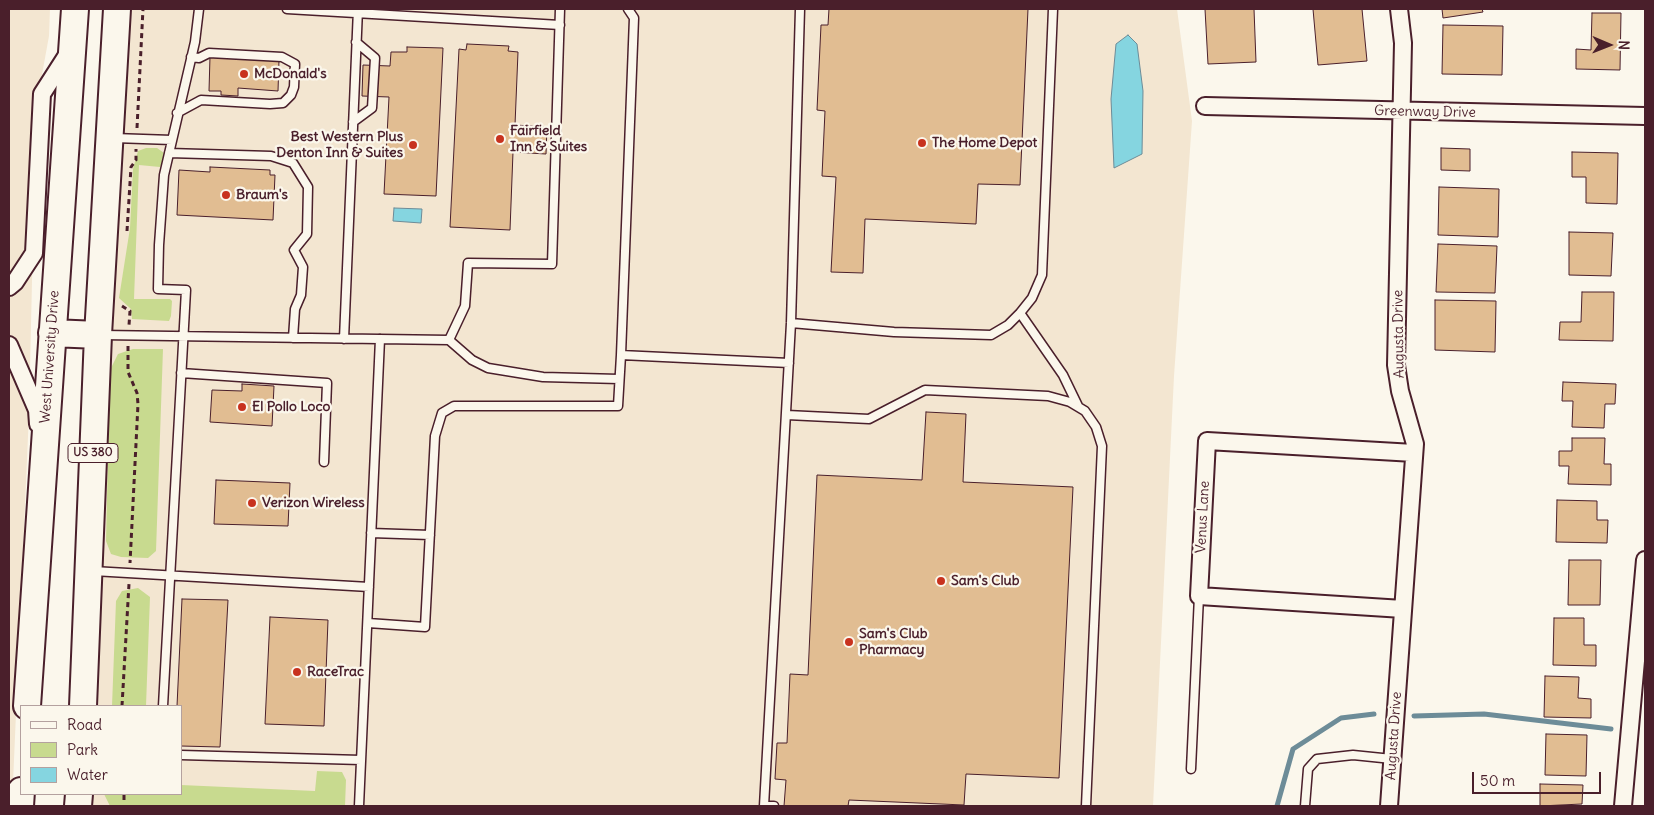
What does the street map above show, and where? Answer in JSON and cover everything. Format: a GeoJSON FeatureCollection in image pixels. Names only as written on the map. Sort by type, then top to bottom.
{"type":"FeatureCollection","features":[{"type":"Feature","properties":{"kind":"main road","name":"West University Drive"},"geometry":{"type":"LineString","coordinates":[[27,705],[75,9]]}},
{"type":"Feature","properties":{"kind":"main road","name":"US 380"},"geometry":{"type":"LineString","coordinates":[[83,705],[98,336],[117,9]]}},
{"type":"Feature","properties":{"kind":"main road"},"geometry":{"type":"LineString","coordinates":[[52,333],[98,336]]}},
{"type":"Feature","properties":{"kind":"street","name":"Augusta Drive"},"geometry":{"type":"LineString","coordinates":[[1389,806],[1414,453],[1412,427],[1400,391],[1396,365],[1403,43],[1399,9]]}},
{"type":"Feature","properties":{"kind":"street"},"geometry":{"type":"LineString","coordinates":[[9,287],[15,282],[34,253],[42,94],[72,48]]}},
{"type":"Feature","properties":{"kind":"street","name":"Greenway Drive"},"geometry":{"type":"LineString","coordinates":[[1205,106],[1402,112],[1645,116]]}},
{"type":"Feature","properties":{"kind":"street"},"geometry":{"type":"LineString","coordinates":[[9,345],[37,410],[42,491]]}},
{"type":"Feature","properties":{"kind":"street","name":"Venus Lane"},"geometry":{"type":"LineString","coordinates":[[1200,596],[1207,442],[1414,453]]}},
{"type":"Feature","properties":{"kind":"street"},"geometry":{"type":"LineString","coordinates":[[1623,806],[1638,724],[1645,560]]}},
{"type":"Feature","properties":{"kind":"street"},"geometry":{"type":"LineString","coordinates":[[1200,596],[1404,609]]}},
{"type":"Feature","properties":{"kind":"lane"},"geometry":{"type":"LineString","coordinates":[[163,705],[186,290],[158,289],[164,175],[191,58],[199,9]]}},
{"type":"Feature","properties":{"kind":"lane"},"geometry":{"type":"LineString","coordinates":[[287,9],[358,11],[560,25]]}},
{"type":"Feature","properties":{"kind":"lane"},"geometry":{"type":"LineString","coordinates":[[449,340],[465,306],[468,263],[552,264],[560,9]]}},
{"type":"Feature","properties":{"kind":"lane"},"geometry":{"type":"LineString","coordinates":[[368,623],[425,627],[435,436],[442,414],[454,406],[618,406],[634,18],[628,9]]}},
{"type":"Feature","properties":{"kind":"lane"},"geometry":{"type":"LineString","coordinates":[[774,806],[764,806],[787,415],[800,9]]}},
{"type":"Feature","properties":{"kind":"lane"},"geometry":{"type":"LineString","coordinates":[[791,323],[894,332],[991,335],[1008,325],[1020,313],[1032,298],[1042,275],[1053,9]]}},
{"type":"Feature","properties":{"kind":"lane"},"geometry":{"type":"LineString","coordinates":[[344,338],[358,11]]}},
{"type":"Feature","properties":{"kind":"lane"},"geometry":{"type":"LineString","coordinates":[[353,122],[372,108],[375,58],[356,42]]}},
{"type":"Feature","properties":{"kind":"lane"},"geometry":{"type":"LineString","coordinates":[[177,113],[200,100],[270,104],[283,102],[291,96],[294,87],[294,64],[282,57],[209,53],[199,58],[191,58]]}},
{"type":"Feature","properties":{"kind":"lane"},"geometry":{"type":"LineString","coordinates":[[110,137],[172,140]]}},
{"type":"Feature","properties":{"kind":"lane"},"geometry":{"type":"LineString","coordinates":[[169,153],[271,156],[293,163],[308,187],[307,234],[294,250],[303,267],[301,295],[295,309],[293,338]]}},
{"type":"Feature","properties":{"kind":"lane"},"geometry":{"type":"LineString","coordinates":[[1020,313],[1063,375],[1078,407]]}},
{"type":"Feature","properties":{"kind":"lane"},"geometry":{"type":"LineString","coordinates":[[98,336],[449,340],[472,360],[488,368],[543,377],[619,379]]}},
{"type":"Feature","properties":{"kind":"lane"},"geometry":{"type":"LineString","coordinates":[[359,806],[380,339]]}},
{"type":"Feature","properties":{"kind":"lane"},"geometry":{"type":"LineString","coordinates":[[621,355],[789,363]]}},
{"type":"Feature","properties":{"kind":"lane"},"geometry":{"type":"LineString","coordinates":[[181,373],[327,383],[324,462]]}},
{"type":"Feature","properties":{"kind":"lane"},"geometry":{"type":"LineString","coordinates":[[787,415],[869,419],[925,390],[1048,396],[1070,402],[1085,410],[1096,427],[1102,446],[1086,806]]}},
{"type":"Feature","properties":{"kind":"lane"},"geometry":{"type":"LineString","coordinates":[[371,533],[430,535]]}},
{"type":"Feature","properties":{"kind":"lane"},"geometry":{"type":"LineString","coordinates":[[89,570],[369,587]]}},
{"type":"Feature","properties":{"kind":"lane"},"geometry":{"type":"LineString","coordinates":[[1191,769],[1200,596]]}},
{"type":"Feature","properties":{"kind":"lane"},"geometry":{"type":"LineString","coordinates":[[182,755],[361,760]]}},
{"type":"Feature","properties":{"kind":"lane"},"geometry":{"type":"LineString","coordinates":[[1305,806],[1308,769],[1317,759],[1353,755],[1392,759]]}},
{"type":"Feature","properties":{"kind":"path"},"geometry":{"type":"LineString","coordinates":[[126,241],[131,167],[136,160],[143,9]]}},
{"type":"Feature","properties":{"kind":"path"},"geometry":{"type":"LineString","coordinates":[[118,301],[130,311],[128,372],[137,392],[138,404],[122,705]]}},
{"type":"Feature","properties":{"kind":"path"},"geometry":{"type":"LineString","coordinates":[[124,795],[124,800]]}},
{"type":"Feature","properties":{"kind":"shaded area"},"geometry":{"type":"Polygon","coordinates":[[[9,9],[50,9],[49,36],[39,91],[34,194],[29,413],[12,806],[9,806],[9,9]]]}},
{"type":"Feature","properties":{"kind":"shaded area"},"geometry":{"type":"Polygon","coordinates":[[[117,9],[1177,9],[1192,121],[1174,376],[1153,806],[78,806],[79,795],[182,795],[182,705],[83,705],[117,9]]]}},
{"type":"Feature","properties":{"kind":"green space"},"geometry":{"type":"Polygon","coordinates":[[[146,148],[157,148],[164,153],[160,167],[139,165],[134,299],[170,299],[172,301],[169,321],[132,319],[131,309],[119,298],[130,228],[133,169],[138,151],[146,148]]]}},
{"type":"Feature","properties":{"kind":"green space"},"geometry":{"type":"Polygon","coordinates":[[[133,349],[163,349],[156,551],[148,558],[121,557],[111,554],[106,541],[110,370],[118,354],[133,349]]]}},
{"type":"Feature","properties":{"kind":"green space"},"geometry":{"type":"Polygon","coordinates":[[[138,588],[150,597],[146,705],[112,705],[116,601],[122,591],[138,588]]]}},
{"type":"Feature","properties":{"kind":"green space"},"geometry":{"type":"Polygon","coordinates":[[[317,771],[342,772],[346,780],[345,806],[110,806],[104,795],[182,795],[182,785],[315,791],[317,771]]]}},
{"type":"Feature","properties":{"kind":"water"},"geometry":{"type":"Polygon","coordinates":[[[1128,35],[1137,44],[1143,91],[1142,154],[1114,168],[1111,99],[1116,44],[1128,35]]]}},
{"type":"Feature","properties":{"kind":"water"},"geometry":{"type":"Polygon","coordinates":[[[394,208],[422,209],[421,223],[393,221],[394,208]]]}},
{"type":"Feature","properties":{"kind":"building","name":"The Home Depot"},"geometry":{"type":"Polygon","coordinates":[[[829,9],[1028,9],[1020,185],[978,184],[976,224],[865,219],[863,273],[831,272],[836,177],[822,176],[825,111],[817,110],[821,25],[828,25],[829,9]]]}},
{"type":"Feature","properties":{"kind":"building"},"geometry":{"type":"Polygon","coordinates":[[[1205,9],[1254,9],[1256,62],[1208,64],[1205,9]]]}},
{"type":"Feature","properties":{"kind":"building"},"geometry":{"type":"Polygon","coordinates":[[[1313,9],[1362,9],[1367,61],[1318,65],[1313,9]]]}},
{"type":"Feature","properties":{"kind":"building"},"geometry":{"type":"Polygon","coordinates":[[[1442,9],[1482,9],[1483,12],[1443,18],[1442,9]]]}},
{"type":"Feature","properties":{"kind":"building"},"geometry":{"type":"Polygon","coordinates":[[[1592,13],[1621,13],[1620,70],[1576,69],[1576,49],[1591,50],[1592,13]]]}},
{"type":"Feature","properties":{"kind":"building"},"geometry":{"type":"Polygon","coordinates":[[[1443,25],[1503,26],[1502,75],[1442,74],[1443,25]]]}},
{"type":"Feature","properties":{"kind":"building","name":"Fairfield Inn & Suites"},"geometry":{"type":"Polygon","coordinates":[[[467,44],[509,46],[508,51],[518,52],[515,125],[547,127],[546,154],[513,152],[510,230],[450,227],[459,49],[466,50],[467,44]]]}},
{"type":"Feature","properties":{"kind":"building","name":"Best Western Plus Denton Inn & Suites"},"geometry":{"type":"Polygon","coordinates":[[[407,47],[443,48],[436,196],[384,194],[389,97],[362,96],[363,65],[390,66],[391,52],[407,52],[407,47]]]}},
{"type":"Feature","properties":{"kind":"building","name":"McDonald's"},"geometry":{"type":"Polygon","coordinates":[[[210,57],[279,60],[278,91],[238,88],[238,96],[221,95],[221,91],[209,91],[210,57]]]}},
{"type":"Feature","properties":{"kind":"building"},"geometry":{"type":"Polygon","coordinates":[[[1441,148],[1470,149],[1470,171],[1441,170],[1441,148]]]}},
{"type":"Feature","properties":{"kind":"building"},"geometry":{"type":"Polygon","coordinates":[[[1572,152],[1618,153],[1617,204],[1586,203],[1586,177],[1572,177],[1572,152]]]}},
{"type":"Feature","properties":{"kind":"building","name":"Braum's"},"geometry":{"type":"Polygon","coordinates":[[[210,167],[270,170],[270,175],[275,175],[273,220],[177,215],[179,170],[210,172],[210,167]]]}},
{"type":"Feature","properties":{"kind":"building"},"geometry":{"type":"Polygon","coordinates":[[[1439,187],[1499,189],[1498,237],[1438,235],[1439,187]]]}},
{"type":"Feature","properties":{"kind":"building"},"geometry":{"type":"Polygon","coordinates":[[[1569,232],[1613,233],[1611,276],[1569,275],[1569,232]]]}},
{"type":"Feature","properties":{"kind":"building"},"geometry":{"type":"Polygon","coordinates":[[[1438,244],[1497,246],[1495,293],[1436,292],[1438,244]]]}},
{"type":"Feature","properties":{"kind":"building"},"geometry":{"type":"Polygon","coordinates":[[[1582,292],[1614,292],[1613,341],[1559,340],[1560,322],[1581,322],[1582,292]]]}},
{"type":"Feature","properties":{"kind":"building"},"geometry":{"type":"Polygon","coordinates":[[[1435,300],[1496,301],[1495,352],[1435,350],[1435,300]]]}},
{"type":"Feature","properties":{"kind":"building"},"geometry":{"type":"Polygon","coordinates":[[[1563,382],[1616,384],[1615,404],[1605,404],[1604,428],[1572,427],[1573,401],[1562,401],[1563,382]]]}},
{"type":"Feature","properties":{"kind":"building","name":"El Pollo Loco"},"geometry":{"type":"Polygon","coordinates":[[[242,384],[274,386],[272,426],[210,422],[212,390],[242,391],[242,384]]]}},
{"type":"Feature","properties":{"kind":"building","name":"Sam's Club"},"geometry":{"type":"Polygon","coordinates":[[[926,412],[966,414],[963,482],[1073,487],[1059,778],[966,774],[964,805],[849,800],[848,806],[784,806],[786,780],[775,779],[777,743],[787,743],[790,674],[808,675],[817,475],[922,480],[926,412]]]}},
{"type":"Feature","properties":{"kind":"building"},"geometry":{"type":"Polygon","coordinates":[[[1572,438],[1605,438],[1604,464],[1611,464],[1611,485],[1568,484],[1569,466],[1559,466],[1559,451],[1572,451],[1572,438]]]}},
{"type":"Feature","properties":{"kind":"building","name":"Verizon Wireless"},"geometry":{"type":"Polygon","coordinates":[[[216,480],[290,483],[288,526],[214,524],[216,480]]]}},
{"type":"Feature","properties":{"kind":"building"},"geometry":{"type":"Polygon","coordinates":[[[1557,500],[1597,501],[1597,520],[1608,520],[1607,543],[1556,542],[1557,500]]]}},
{"type":"Feature","properties":{"kind":"building"},"geometry":{"type":"Polygon","coordinates":[[[1569,560],[1601,560],[1600,605],[1568,605],[1569,560]]]}},
{"type":"Feature","properties":{"kind":"building"},"geometry":{"type":"Polygon","coordinates":[[[182,599],[228,600],[220,747],[182,746],[182,705],[177,705],[182,599]]]}},
{"type":"Feature","properties":{"kind":"building","name":"RaceTrac"},"geometry":{"type":"Polygon","coordinates":[[[270,617],[328,620],[324,726],[265,724],[270,617]]]}},
{"type":"Feature","properties":{"kind":"building"},"geometry":{"type":"Polygon","coordinates":[[[1554,618],[1584,618],[1584,645],[1596,645],[1596,666],[1553,665],[1554,618]]]}},
{"type":"Feature","properties":{"kind":"building"},"geometry":{"type":"Polygon","coordinates":[[[1545,676],[1579,677],[1578,698],[1591,699],[1591,718],[1544,717],[1545,676]]]}},
{"type":"Feature","properties":{"kind":"building"},"geometry":{"type":"Polygon","coordinates":[[[1546,734],[1587,735],[1586,776],[1545,775],[1546,734]]]}},
{"type":"Feature","properties":{"kind":"building"},"geometry":{"type":"Polygon","coordinates":[[[1540,784],[1583,785],[1582,804],[1540,806],[1540,784]]]}},
{"type":"Feature","properties":{"kind":"waterway"},"geometry":{"type":"LineString","coordinates":[[1277,806],[1293,749],[1341,718],[1374,714]]}},
{"type":"Feature","properties":{"kind":"waterway"},"geometry":{"type":"LineString","coordinates":[[1414,716],[1484,714],[1611,729]]}},
{"type":"Feature","properties":{"kind":"place","name":"McDonald's"},"geometry":{"type":"Point","coordinates":[244,74]}},
{"type":"Feature","properties":{"kind":"place","name":"Fairfield Inn & Suites"},"geometry":{"type":"Point","coordinates":[500,139]}},
{"type":"Feature","properties":{"kind":"place","name":"The Home Depot"},"geometry":{"type":"Point","coordinates":[922,143]}},
{"type":"Feature","properties":{"kind":"place","name":"Best Western Plus Denton Inn & Suites"},"geometry":{"type":"Point","coordinates":[413,145]}},
{"type":"Feature","properties":{"kind":"place","name":"Braum's"},"geometry":{"type":"Point","coordinates":[226,195]}},
{"type":"Feature","properties":{"kind":"place","name":"El Pollo Loco"},"geometry":{"type":"Point","coordinates":[242,407]}},
{"type":"Feature","properties":{"kind":"place","name":"Verizon Wireless"},"geometry":{"type":"Point","coordinates":[252,503]}},
{"type":"Feature","properties":{"kind":"place","name":"Sam's Club"},"geometry":{"type":"Point","coordinates":[941,581]}},
{"type":"Feature","properties":{"kind":"place","name":"Sam's Club Pharmacy"},"geometry":{"type":"Point","coordinates":[849,642]}},
{"type":"Feature","properties":{"kind":"place","name":"RaceTrac"},"geometry":{"type":"Point","coordinates":[297,672]}}]}
